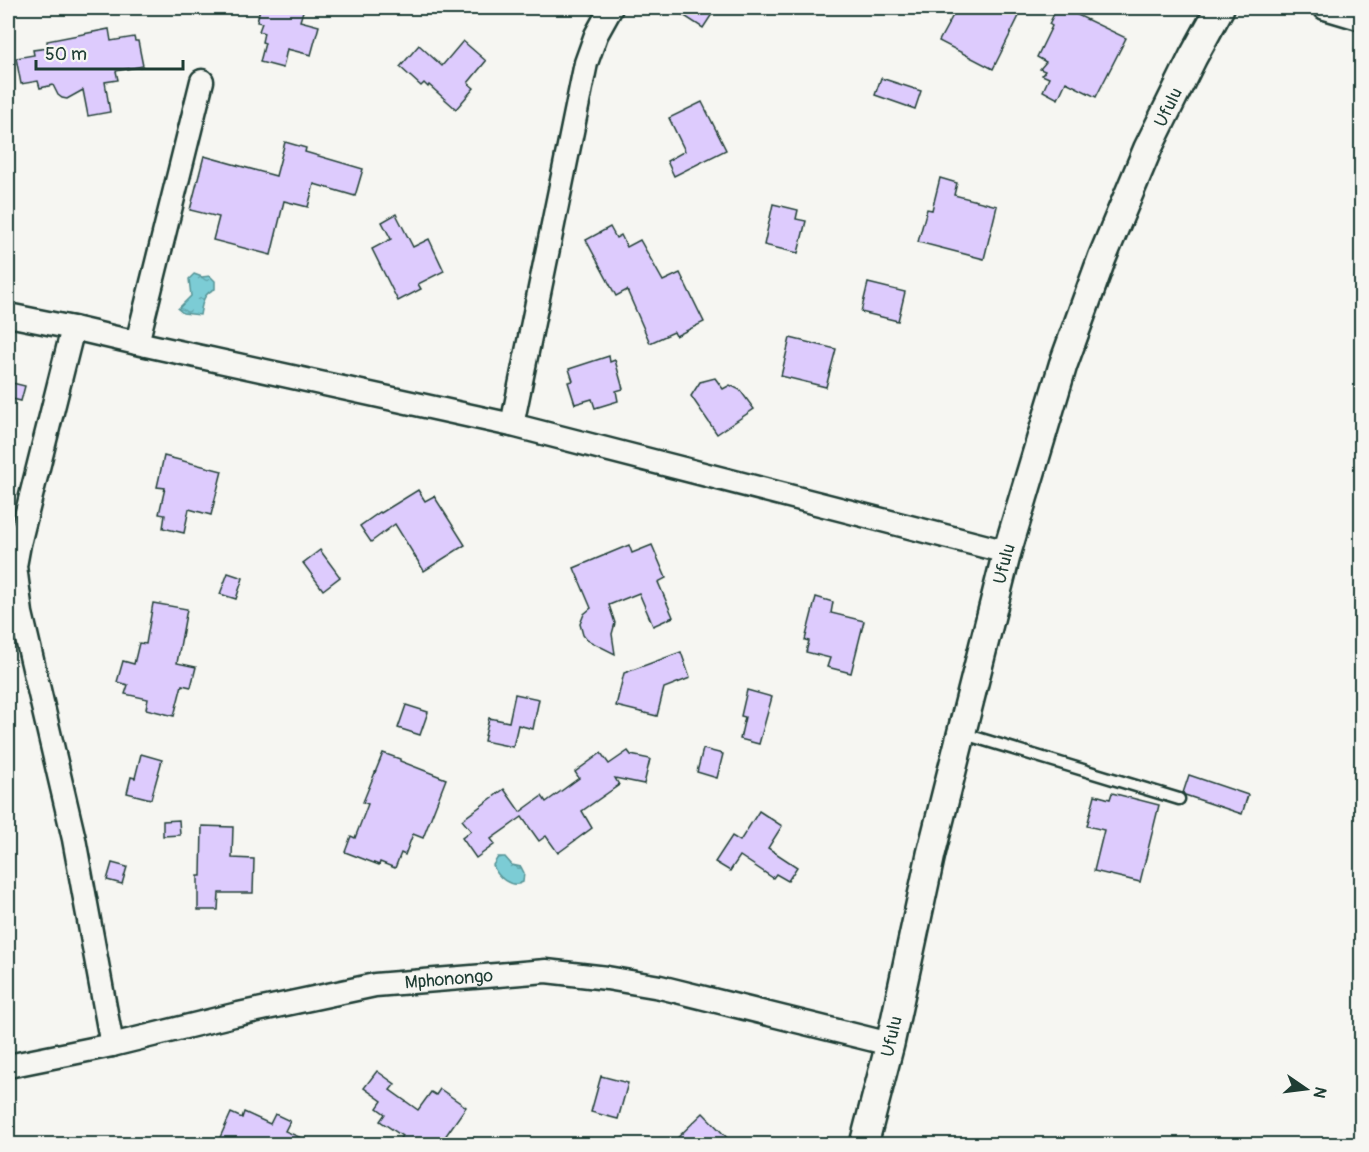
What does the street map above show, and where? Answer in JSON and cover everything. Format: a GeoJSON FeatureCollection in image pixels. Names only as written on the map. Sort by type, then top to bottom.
{"type":"FeatureCollection","features":[{"type":"Feature","properties":{"kind":"street"},"geometry":{"type":"LineString","coordinates":[[512,425],[586,63],[596,35],[611,8]]}},
{"type":"Feature","properties":{"kind":"street","name":"Ufulu"},"geometry":{"type":"LineString","coordinates":[[864,1144],[890,1044],[931,854],[1007,552],[1063,365],[1102,258],[1148,148],[1220,8]]}},
{"type":"Feature","properties":{"kind":"street"},"geometry":{"type":"LineString","coordinates":[[1325,8],[1362,19]]}},
{"type":"Feature","properties":{"kind":"street"},"geometry":{"type":"LineString","coordinates":[[137,343],[202,81]]}},
{"type":"Feature","properties":{"kind":"street"},"geometry":{"type":"LineString","coordinates":[[8,315],[512,425],[1007,552]]}},
{"type":"Feature","properties":{"kind":"street"},"geometry":{"type":"LineString","coordinates":[[73,328],[15,566],[21,613],[74,839],[112,1045]]}},
{"type":"Feature","properties":{"kind":"street","name":"Mphonongo"},"geometry":{"type":"LineString","coordinates":[[8,1066],[112,1045],[234,1015],[375,985],[546,971],[660,987],[890,1044]]}},
{"type":"Feature","properties":{"kind":"lane"},"geometry":{"type":"LineString","coordinates":[[961,733],[1179,799]]}},
{"type":"Feature","properties":{"kind":"water"},"geometry":{"type":"Polygon","coordinates":[[[194,274],[202,277],[210,276],[215,281],[215,289],[206,296],[200,315],[183,313],[178,309],[191,296],[189,279],[194,274]]]}},
{"type":"Feature","properties":{"kind":"water"},"geometry":{"type":"Polygon","coordinates":[[[498,857],[505,857],[512,865],[521,867],[524,873],[523,882],[509,883],[498,874],[493,865],[498,857]]]}},
{"type":"Feature","properties":{"kind":"building"},"geometry":{"type":"Polygon","coordinates":[[[260,8],[304,8],[300,21],[319,26],[311,55],[287,49],[283,68],[260,62],[265,43],[262,42],[264,33],[259,31],[262,23],[257,22],[260,8]]]}},
{"type":"Feature","properties":{"kind":"building"},"geometry":{"type":"Polygon","coordinates":[[[672,8],[716,8],[703,28],[672,8]]]}},
{"type":"Feature","properties":{"kind":"building"},"geometry":{"type":"Polygon","coordinates":[[[957,8],[1013,8],[1021,12],[993,69],[939,41],[957,8]]]}},
{"type":"Feature","properties":{"kind":"building"},"geometry":{"type":"Polygon","coordinates":[[[1057,8],[1063,8],[1126,38],[1096,97],[1066,82],[1058,99],[1043,91],[1049,78],[1042,75],[1045,71],[1040,69],[1046,62],[1037,57],[1052,26],[1049,24],[1057,8]]]}},
{"type":"Feature","properties":{"kind":"building"},"geometry":{"type":"Polygon","coordinates":[[[109,29],[111,41],[134,37],[135,41],[138,41],[143,66],[116,71],[118,80],[105,82],[110,112],[88,116],[83,90],[67,99],[58,95],[53,85],[40,88],[38,81],[21,84],[16,58],[34,55],[33,50],[48,48],[47,41],[109,29]]]}},
{"type":"Feature","properties":{"kind":"building"},"geometry":{"type":"Polygon","coordinates":[[[463,41],[486,61],[468,83],[474,88],[456,109],[429,85],[428,87],[424,83],[421,86],[400,67],[419,45],[442,66],[463,41]]]}},
{"type":"Feature","properties":{"kind":"building"},"geometry":{"type":"Polygon","coordinates":[[[881,78],[921,91],[915,109],[875,95],[881,78]]]}},
{"type":"Feature","properties":{"kind":"building"},"geometry":{"type":"Polygon","coordinates":[[[702,102],[726,150],[674,176],[667,161],[685,151],[669,118],[702,102]]]}},
{"type":"Feature","properties":{"kind":"building"},"geometry":{"type":"Polygon","coordinates":[[[285,142],[306,148],[305,152],[363,169],[355,196],[314,184],[308,207],[284,201],[271,255],[213,240],[219,217],[190,210],[204,156],[276,176],[285,142]]]}},
{"type":"Feature","properties":{"kind":"building"},"geometry":{"type":"Polygon","coordinates":[[[940,178],[957,183],[954,195],[997,206],[984,259],[918,242],[927,209],[932,210],[940,178]]]}},
{"type":"Feature","properties":{"kind":"building"},"geometry":{"type":"Polygon","coordinates":[[[773,204],[798,210],[796,219],[806,221],[798,253],[764,245],[773,204]]]}},
{"type":"Feature","properties":{"kind":"building"},"geometry":{"type":"Polygon","coordinates":[[[396,214],[413,247],[429,239],[444,271],[418,284],[421,289],[398,301],[372,249],[391,239],[382,222],[396,214]]]}},
{"type":"Feature","properties":{"kind":"building"},"geometry":{"type":"Polygon","coordinates":[[[610,227],[616,238],[621,235],[627,247],[640,240],[663,281],[680,273],[704,322],[676,336],[674,332],[650,343],[627,290],[616,296],[586,240],[610,227]]]}},
{"type":"Feature","properties":{"kind":"building"},"geometry":{"type":"Polygon","coordinates":[[[868,283],[905,292],[898,321],[861,312],[868,283]]]}},
{"type":"Feature","properties":{"kind":"building"},"geometry":{"type":"Polygon","coordinates":[[[790,338],[836,349],[826,387],[781,376],[790,338]]]}},
{"type":"Feature","properties":{"kind":"building"},"geometry":{"type":"Polygon","coordinates":[[[609,356],[610,362],[615,360],[623,389],[616,391],[618,401],[595,408],[592,399],[575,404],[568,382],[573,381],[569,369],[609,356]]]}},
{"type":"Feature","properties":{"kind":"building"},"geometry":{"type":"Polygon","coordinates":[[[715,378],[723,389],[730,385],[740,390],[754,409],[717,434],[691,396],[700,382],[715,378]]]}},
{"type":"Feature","properties":{"kind":"building"},"geometry":{"type":"Polygon","coordinates":[[[8,382],[25,386],[21,401],[8,398],[8,382]]]}},
{"type":"Feature","properties":{"kind":"building"},"geometry":{"type":"Polygon","coordinates":[[[164,456],[222,471],[211,515],[189,509],[184,533],[163,528],[165,515],[159,514],[165,488],[157,487],[164,456]]]}},
{"type":"Feature","properties":{"kind":"building"},"geometry":{"type":"Polygon","coordinates":[[[418,490],[425,501],[434,496],[465,545],[424,571],[395,524],[371,542],[360,526],[418,490]]]}},
{"type":"Feature","properties":{"kind":"building"},"geometry":{"type":"Polygon","coordinates":[[[629,545],[632,553],[652,545],[666,578],[658,582],[673,617],[653,626],[639,593],[609,605],[615,623],[612,634],[615,654],[587,640],[583,635],[580,624],[584,614],[591,608],[574,568],[629,545]]]}},
{"type":"Feature","properties":{"kind":"building"},"geometry":{"type":"Polygon","coordinates":[[[320,550],[340,577],[323,590],[303,563],[320,550]]]}},
{"type":"Feature","properties":{"kind":"building"},"geometry":{"type":"Polygon","coordinates":[[[228,573],[243,578],[236,599],[220,594],[228,573]]]}},
{"type":"Feature","properties":{"kind":"building"},"geometry":{"type":"Polygon","coordinates":[[[816,597],[833,602],[831,613],[864,621],[851,673],[827,667],[830,658],[806,652],[809,641],[805,640],[816,597]]]}},
{"type":"Feature","properties":{"kind":"building"},"geometry":{"type":"Polygon","coordinates":[[[153,603],[187,609],[177,663],[196,667],[191,687],[182,685],[174,716],[146,709],[148,699],[125,694],[128,685],[117,682],[123,661],[134,664],[139,643],[146,644],[153,603]]]}},
{"type":"Feature","properties":{"kind":"building"},"geometry":{"type":"Polygon","coordinates":[[[681,652],[690,678],[664,688],[657,716],[616,706],[624,673],[681,652]]]}},
{"type":"Feature","properties":{"kind":"building"},"geometry":{"type":"Polygon","coordinates":[[[747,690],[772,697],[759,744],[740,739],[745,717],[741,716],[747,690]]]}},
{"type":"Feature","properties":{"kind":"building"},"geometry":{"type":"Polygon","coordinates":[[[515,694],[539,699],[533,729],[518,725],[513,747],[484,741],[489,718],[509,722],[515,694]]]}},
{"type":"Feature","properties":{"kind":"building"},"geometry":{"type":"Polygon","coordinates":[[[406,705],[428,712],[420,735],[398,728],[406,705]]]}},
{"type":"Feature","properties":{"kind":"building"},"geometry":{"type":"Polygon","coordinates":[[[703,749],[723,754],[717,778],[697,772],[703,749]]]}},
{"type":"Feature","properties":{"kind":"building"},"geometry":{"type":"Polygon","coordinates":[[[628,751],[631,755],[650,759],[644,784],[615,778],[619,785],[582,811],[592,828],[558,853],[546,836],[539,841],[522,817],[491,839],[495,844],[476,858],[462,838],[471,831],[462,820],[504,789],[520,812],[542,796],[546,802],[579,778],[575,772],[601,753],[609,764],[628,751]]]}},
{"type":"Feature","properties":{"kind":"building"},"geometry":{"type":"Polygon","coordinates":[[[383,753],[446,779],[423,838],[413,834],[405,855],[401,853],[395,868],[380,862],[379,865],[345,852],[351,836],[355,838],[368,804],[363,802],[383,753]]]}},
{"type":"Feature","properties":{"kind":"building"},"geometry":{"type":"Polygon","coordinates":[[[141,754],[162,760],[151,799],[127,793],[131,777],[135,778],[141,754]]]}},
{"type":"Feature","properties":{"kind":"building"},"geometry":{"type":"Polygon","coordinates":[[[1189,775],[1248,795],[1242,814],[1185,795],[1183,793],[1189,775]]]}},
{"type":"Feature","properties":{"kind":"building"},"geometry":{"type":"Polygon","coordinates":[[[1112,793],[1159,805],[1140,882],[1094,871],[1104,830],[1087,826],[1095,795],[1110,799],[1112,793]]]}},
{"type":"Feature","properties":{"kind":"building"},"geometry":{"type":"Polygon","coordinates":[[[759,811],[782,826],[768,848],[797,867],[788,881],[776,874],[773,878],[740,856],[730,871],[715,862],[732,836],[740,841],[759,811]]]}},
{"type":"Feature","properties":{"kind":"building"},"geometry":{"type":"Polygon","coordinates":[[[179,820],[180,835],[163,836],[163,821],[179,820]]]}},
{"type":"Feature","properties":{"kind":"building"},"geometry":{"type":"Polygon","coordinates":[[[202,826],[233,827],[232,858],[254,859],[253,893],[219,893],[218,910],[198,910],[202,826]]]}},
{"type":"Feature","properties":{"kind":"building"},"geometry":{"type":"Polygon","coordinates":[[[112,863],[127,867],[122,884],[107,880],[112,863]]]}},
{"type":"Feature","properties":{"kind":"building"},"geometry":{"type":"Polygon","coordinates":[[[377,1071],[395,1084],[390,1090],[418,1110],[431,1092],[436,1095],[440,1089],[466,1107],[440,1144],[395,1144],[402,1136],[380,1121],[385,1114],[377,1108],[382,1101],[364,1088],[377,1071]]]}},
{"type":"Feature","properties":{"kind":"building"},"geometry":{"type":"Polygon","coordinates":[[[601,1076],[628,1083],[618,1119],[591,1112],[601,1076]]]}},
{"type":"Feature","properties":{"kind":"building"},"geometry":{"type":"Polygon","coordinates":[[[244,1112],[270,1124],[275,1114],[290,1121],[285,1131],[315,1144],[217,1144],[231,1113],[242,1118],[244,1112]]]}},
{"type":"Feature","properties":{"kind":"building"},"geometry":{"type":"Polygon","coordinates":[[[703,1113],[733,1144],[671,1144],[703,1113]]]}}]}
